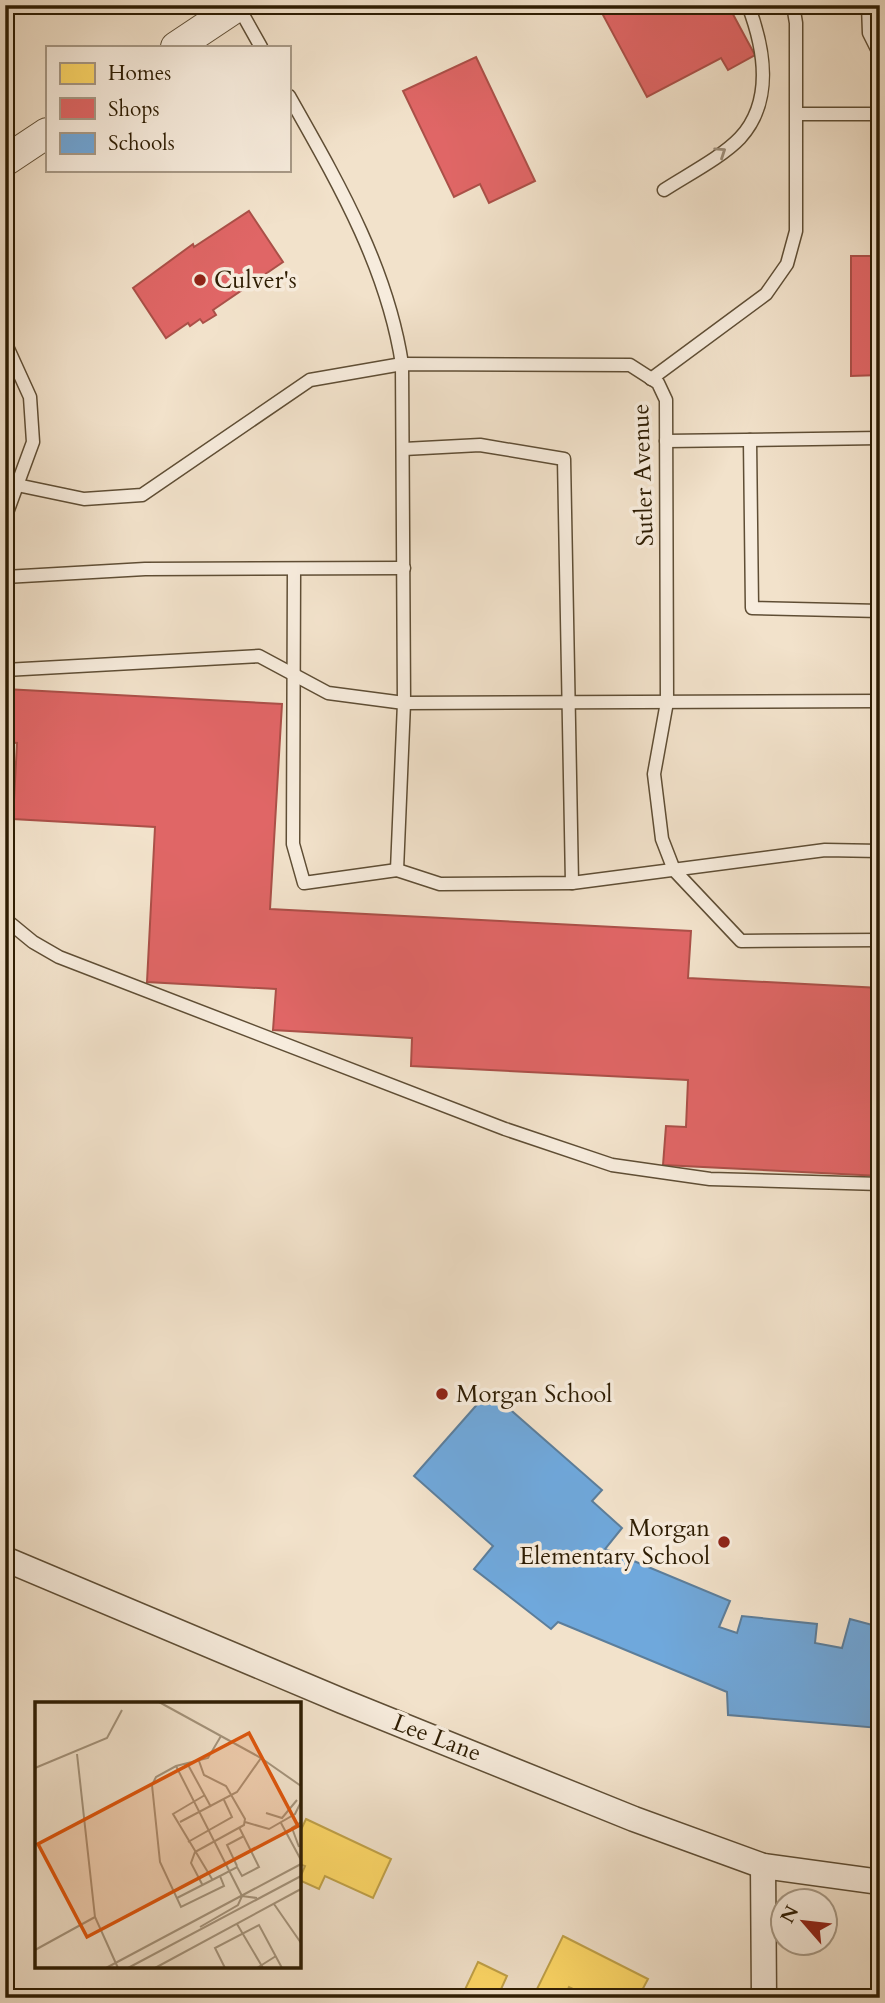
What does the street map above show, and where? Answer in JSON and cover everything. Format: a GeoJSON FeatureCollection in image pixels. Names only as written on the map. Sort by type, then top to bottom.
{"type":"FeatureCollection","features":[{"type":"Feature","properties":{"kind":"street"},"geometry":{"type":"LineString","coordinates":[[178,46],[238,6]]}},
{"type":"Feature","properties":{"kind":"street"},"geometry":{"type":"LineString","coordinates":[[5,161],[46,134]]}},
{"type":"Feature","properties":{"kind":"street","name":"Lee Lane"},"geometry":{"type":"LineString","coordinates":[[5,1559],[342,1701],[634,1819],[763,1866],[880,1882]]}},
{"type":"Feature","properties":{"kind":"street"},"geometry":{"type":"LineString","coordinates":[[763,1866],[764,1998]]}},
{"type":"Feature","properties":{"kind":"lane"},"geometry":{"type":"LineString","coordinates":[[664,190],[739,139],[755,117],[762,88],[763,49],[748,5]]}},
{"type":"Feature","properties":{"kind":"lane"},"geometry":{"type":"LineString","coordinates":[[651,379],[766,294],[788,264],[796,231],[796,23],[793,5]]}},
{"type":"Feature","properties":{"kind":"lane"},"geometry":{"type":"LineString","coordinates":[[868,5],[869,33],[880,55]]}},
{"type":"Feature","properties":{"kind":"lane"},"geometry":{"type":"LineString","coordinates":[[238,6],[260,46]]}},
{"type":"Feature","properties":{"kind":"lane"},"geometry":{"type":"LineString","coordinates":[[290,98],[327,164],[380,274],[396,320],[402,364],[404,449],[404,703],[397,870]]}},
{"type":"Feature","properties":{"kind":"lane"},"geometry":{"type":"LineString","coordinates":[[797,114],[880,114]]}},
{"type":"Feature","properties":{"kind":"lane"},"geometry":{"type":"LineString","coordinates":[[5,342],[30,397],[33,442],[5,518]]}},
{"type":"Feature","properties":{"kind":"lane","name":"Sutler Avenue"},"geometry":{"type":"LineString","coordinates":[[18,485],[84,499],[142,495],[310,380],[402,364],[630,365],[658,383],[666,400],[667,702],[654,774],[662,839],[674,870]]}},
{"type":"Feature","properties":{"kind":"lane"},"geometry":{"type":"LineString","coordinates":[[666,441],[880,438]]}},
{"type":"Feature","properties":{"kind":"lane"},"geometry":{"type":"LineString","coordinates":[[750,440],[752,608],[880,611]]}},
{"type":"Feature","properties":{"kind":"lane"},"geometry":{"type":"LineString","coordinates":[[404,449],[480,446],[564,459],[572,883]]}},
{"type":"Feature","properties":{"kind":"lane"},"geometry":{"type":"LineString","coordinates":[[5,578],[145,569],[404,568]]}},
{"type":"Feature","properties":{"kind":"lane"},"geometry":{"type":"LineString","coordinates":[[294,570],[291,676],[293,844],[304,883],[397,870],[440,884],[572,883],[825,850],[880,851]]}},
{"type":"Feature","properties":{"kind":"lane"},"geometry":{"type":"LineString","coordinates":[[5,670],[259,656],[291,676],[328,693],[404,703],[880,701]]}},
{"type":"Feature","properties":{"kind":"lane"},"geometry":{"type":"LineString","coordinates":[[674,870],[741,942],[880,940]]}},
{"type":"Feature","properties":{"kind":"lane"},"geometry":{"type":"LineString","coordinates":[[5,919],[33,942],[59,957],[505,1129],[612,1165],[710,1179],[880,1184]]}},
{"type":"Feature","properties":{"kind":"building: Homes"},"geometry":{"type":"Polygon","coordinates":[[[306,1819],[391,1859],[373,1898],[325,1876],[319,1889],[301,1881],[305,1866],[301,1865],[301,1830],[306,1819]]]}},
{"type":"Feature","properties":{"kind":"building: Homes"},"geometry":{"type":"Polygon","coordinates":[[[563,1936],[648,1979],[638,1998],[583,1998],[584,1994],[569,1987],[564,1998],[549,1998],[536,1991],[563,1936]]]}},
{"type":"Feature","properties":{"kind":"building: Homes"},"geometry":{"type":"Polygon","coordinates":[[[478,1962],[507,1976],[497,1998],[461,1998],[478,1962]]]}},
{"type":"Feature","properties":{"kind":"building: Shops"},"geometry":{"type":"Polygon","coordinates":[[[621,5],[728,5],[755,55],[728,70],[721,58],[647,97],[603,15],[621,5]]]}},
{"type":"Feature","properties":{"kind":"building: Shops"},"geometry":{"type":"Polygon","coordinates":[[[476,57],[535,181],[489,203],[480,184],[454,197],[403,91],[476,57]]]}},
{"type":"Feature","properties":{"kind":"building: Shops","name":"Culver's"},"geometry":{"type":"Polygon","coordinates":[[[249,211],[283,262],[213,310],[216,315],[203,323],[200,319],[190,326],[188,323],[166,338],[133,288],[193,244],[194,247],[249,211]]]}},
{"type":"Feature","properties":{"kind":"building: Shops"},"geometry":{"type":"Polygon","coordinates":[[[851,256],[880,256],[880,375],[851,376],[851,256]]]}},
{"type":"Feature","properties":{"kind":"building: Shops"},"geometry":{"type":"Polygon","coordinates":[[[5,689],[282,704],[270,909],[691,931],[688,978],[880,988],[880,1176],[663,1165],[666,1126],[686,1127],[688,1080],[411,1066],[412,1038],[273,1030],[276,989],[147,982],[155,827],[13,819],[17,743],[5,742],[5,689]]]}},
{"type":"Feature","properties":{"kind":"building: Schools"},"geometry":{"type":"Polygon","coordinates":[[[489,1391],[602,1490],[592,1501],[622,1528],[605,1549],[730,1601],[719,1627],[737,1633],[742,1616],[817,1624],[815,1643],[842,1648],[850,1619],[880,1627],[879,1728],[728,1715],[727,1692],[558,1622],[551,1629],[474,1569],[493,1546],[414,1476],[489,1391]]]}},
{"type":"Feature","properties":{"kind":"place","name":"Culver's"},"geometry":{"type":"Point","coordinates":[200,280]}},
{"type":"Feature","properties":{"kind":"place","name":"Morgan School"},"geometry":{"type":"Point","coordinates":[442,1394]}},
{"type":"Feature","properties":{"kind":"place","name":"Morgan Elementary School"},"geometry":{"type":"Point","coordinates":[724,1542]}}]}
